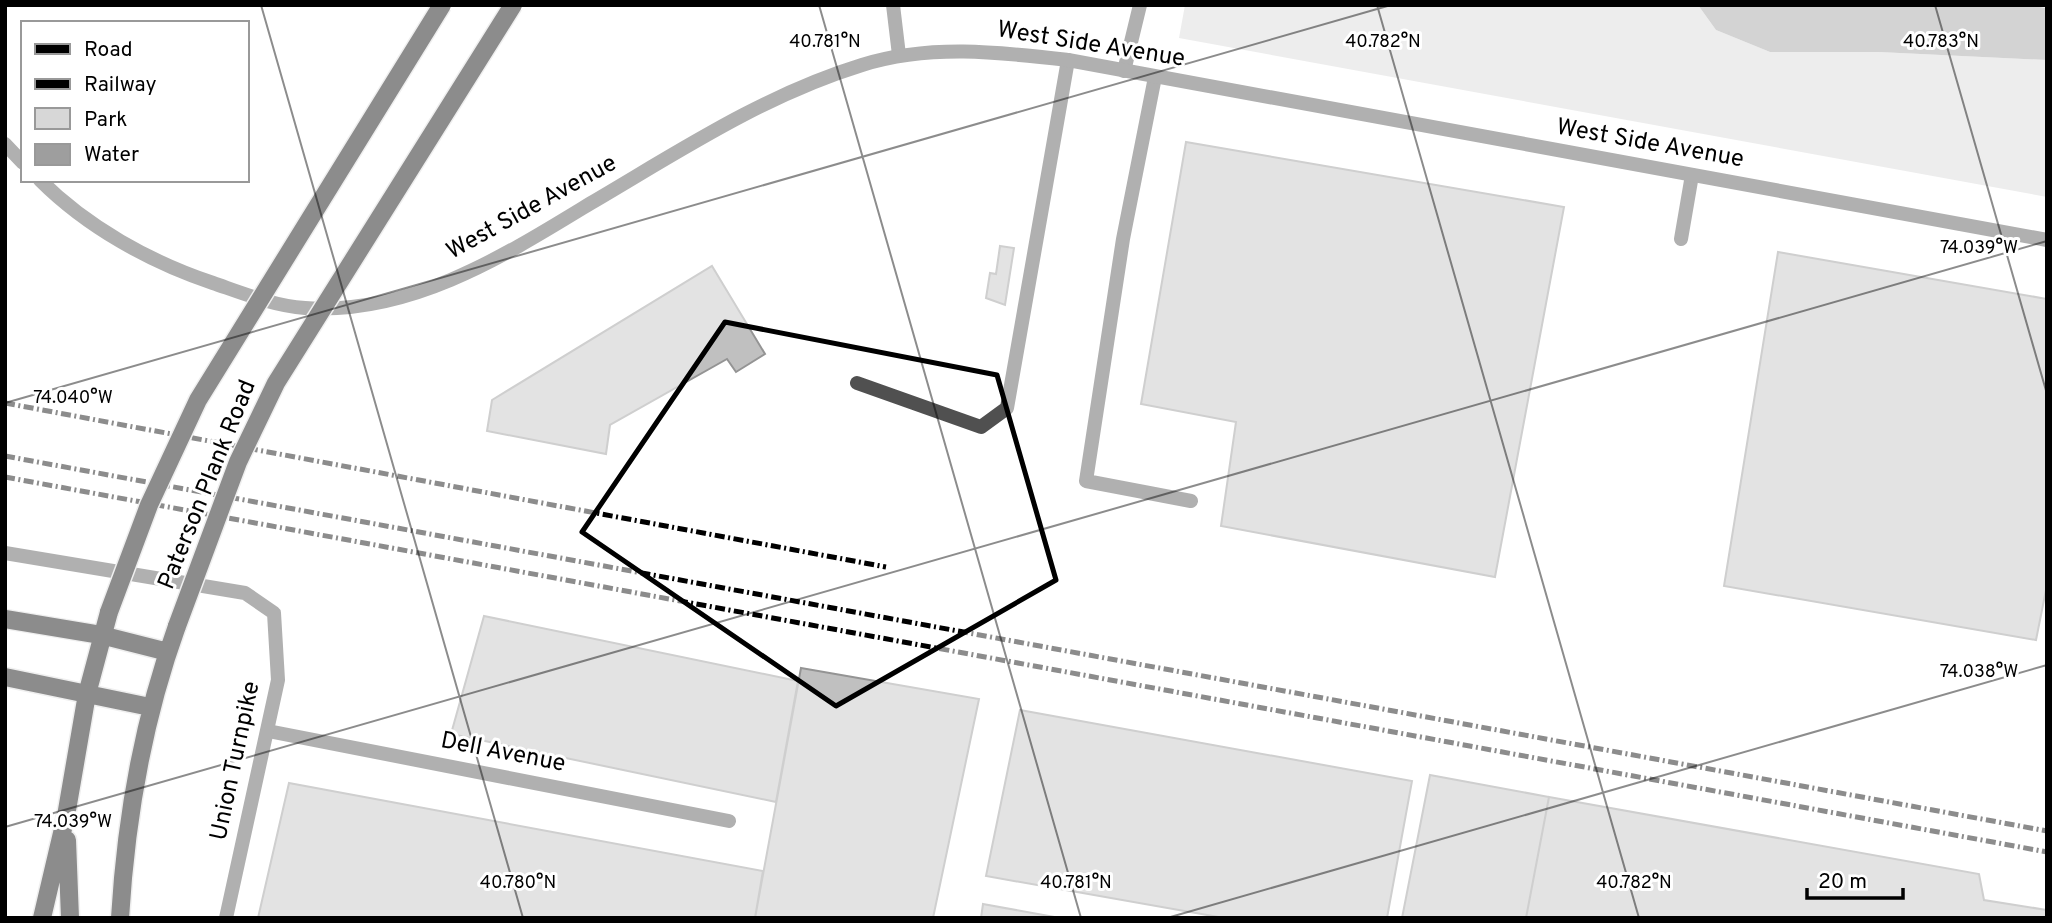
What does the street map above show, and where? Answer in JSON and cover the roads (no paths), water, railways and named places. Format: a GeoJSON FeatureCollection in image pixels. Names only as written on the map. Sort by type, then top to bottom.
{"type":"FeatureCollection","features":[{"type":"Feature","properties":{"kind":"main road","name":"Paterson Plank Road"},"geometry":{"type":"LineString","coordinates":[[42,918],[66,816],[87,694],[101,635],[149,505],[198,400],[442,5]]}},
{"type":"Feature","properties":{"kind":"main road","name":"Paterson Plank Road"},"geometry":{"type":"LineString","coordinates":[[120,918],[131,805],[150,707],[238,462],[276,383],[513,5]]}},
{"type":"Feature","properties":{"kind":"main road"},"geometry":{"type":"LineString","coordinates":[[5,619],[101,635],[168,652]]}},
{"type":"Feature","properties":{"kind":"main road"},"geometry":{"type":"LineString","coordinates":[[5,677],[150,707]]}},
{"type":"Feature","properties":{"kind":"main road","name":"Paterson Plank Road"},"geometry":{"type":"LineString","coordinates":[[66,816],[70,918]]}},
{"type":"Feature","properties":{"kind":"street"},"geometry":{"type":"LineString","coordinates":[[893,5],[899,55]]}},
{"type":"Feature","properties":{"kind":"street"},"geometry":{"type":"LineString","coordinates":[[1124,71],[1140,5]]}},
{"type":"Feature","properties":{"kind":"street","name":"West Side Avenue"},"geometry":{"type":"LineString","coordinates":[[42,182],[79,213],[116,237],[189,275],[275,303],[304,308],[379,303],[436,286],[499,257],[711,132],[780,96],[832,75],[899,55],[957,51],[1068,60],[2047,240]]}},
{"type":"Feature","properties":{"kind":"street"},"geometry":{"type":"LineString","coordinates":[[858,383],[981,427],[1006,408],[1068,60]]}},
{"type":"Feature","properties":{"kind":"street"},"geometry":{"type":"LineString","coordinates":[[1155,77],[1123,239],[1086,481],[1191,501]]}},
{"type":"Feature","properties":{"kind":"street"},"geometry":{"type":"LineString","coordinates":[[5,144],[21,161]]}},
{"type":"Feature","properties":{"kind":"street"},"geometry":{"type":"LineString","coordinates":[[1681,239],[1692,175]]}},
{"type":"Feature","properties":{"kind":"street","name":"Union Turnpike"},"geometry":{"type":"LineString","coordinates":[[5,553],[245,593],[274,613],[278,680],[226,918]]}},
{"type":"Feature","properties":{"kind":"street","name":"Dell Avenue"},"geometry":{"type":"LineString","coordinates":[[268,731],[729,821]]}},
{"type":"Feature","properties":{"kind":"water"},"geometry":{"type":"Polygon","coordinates":[[[1698,5],[2024,5],[2047,8],[2047,60],[1879,52],[1770,52],[1716,30],[1698,5]]]}},
{"type":"Feature","properties":{"kind":"railway"},"geometry":{"type":"LineString","coordinates":[[5,403],[886,567]]}},
{"type":"Feature","properties":{"kind":"railway"},"geometry":{"type":"LineString","coordinates":[[5,456],[2047,831]]}},
{"type":"Feature","properties":{"kind":"railway"},"geometry":{"type":"LineString","coordinates":[[5,477],[2047,852]]}}]}
